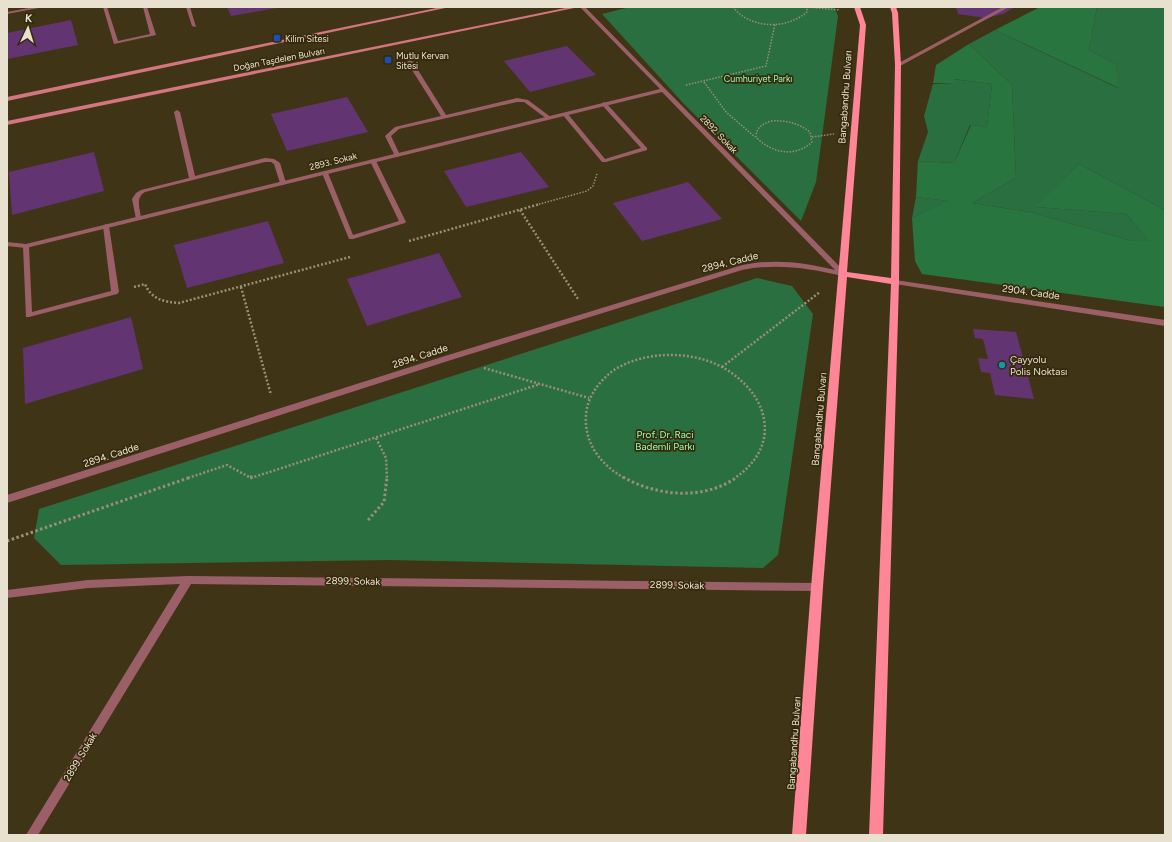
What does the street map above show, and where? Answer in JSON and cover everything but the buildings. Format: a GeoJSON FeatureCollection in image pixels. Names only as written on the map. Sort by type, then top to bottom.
{"type":"FeatureCollection","features":[{"type":"Feature","properties":{"kind":"main road","name":"Doğan Taşdelen Bulvarı"},"geometry":{"type":"LineString","coordinates":[[7,99],[448,7]]}},
{"type":"Feature","properties":{"kind":"main road","name":"Doğan Taşdelen Bulvarı"},"geometry":{"type":"LineString","coordinates":[[7,123],[577,7]]}},
{"type":"Feature","properties":{"kind":"main road"},"geometry":{"type":"LineString","coordinates":[[876,835],[895,282],[898,65],[893,7]]}},
{"type":"Feature","properties":{"kind":"main road","name":"Bangabandhu Bulvarı"},"geometry":{"type":"LineString","coordinates":[[799,835],[817,587],[862,25],[858,9]]}},
{"type":"Feature","properties":{"kind":"main road"},"geometry":{"type":"LineString","coordinates":[[843,274],[895,282]]}},
{"type":"Feature","properties":{"kind":"street"},"geometry":{"type":"LineString","coordinates":[[7,13],[42,7]]}},
{"type":"Feature","properties":{"kind":"street"},"geometry":{"type":"LineString","coordinates":[[105,7],[116,43],[153,35],[145,7]]}},
{"type":"Feature","properties":{"kind":"street"},"geometry":{"type":"LineString","coordinates":[[188,7],[194,26]]}},
{"type":"Feature","properties":{"kind":"street","name":"2892. Sokak"},"geometry":{"type":"LineString","coordinates":[[582,7],[843,274]]}},
{"type":"Feature","properties":{"kind":"street"},"geometry":{"type":"LineString","coordinates":[[898,65],[1008,7]]}},
{"type":"Feature","properties":{"kind":"street"},"geometry":{"type":"LineString","coordinates":[[410,62],[444,116]]}},
{"type":"Feature","properties":{"kind":"street","name":"2893. Sokak"},"geometry":{"type":"LineString","coordinates":[[7,244],[26,246],[664,90]]}},
{"type":"Feature","properties":{"kind":"street"},"geometry":{"type":"LineString","coordinates":[[397,155],[388,136],[392,130],[444,116],[520,100],[526,101],[549,118]]}},
{"type":"Feature","properties":{"kind":"street"},"geometry":{"type":"LineString","coordinates":[[565,114],[604,161],[645,149],[604,104]]}},
{"type":"Feature","properties":{"kind":"street"},"geometry":{"type":"LineString","coordinates":[[177,112],[192,178]]}},
{"type":"Feature","properties":{"kind":"street"},"geometry":{"type":"LineString","coordinates":[[138,218],[135,199],[138,194],[150,189],[192,178],[268,160],[277,163],[283,183]]}},
{"type":"Feature","properties":{"kind":"street"},"geometry":{"type":"LineString","coordinates":[[325,172],[351,238],[403,222],[373,161]]}},
{"type":"Feature","properties":{"kind":"street"},"geometry":{"type":"LineString","coordinates":[[26,246],[29,315],[114,292],[106,226]]}},
{"type":"Feature","properties":{"kind":"street","name":"2894. Cadde"},"geometry":{"type":"LineString","coordinates":[[7,499],[276,412],[588,314],[751,265],[794,265],[843,274]]}},
{"type":"Feature","properties":{"kind":"street","name":"2904. Cadde"},"geometry":{"type":"LineString","coordinates":[[895,282],[1165,323]]}},
{"type":"Feature","properties":{"kind":"street"},"geometry":{"type":"LineString","coordinates":[[7,594],[88,584],[188,580]]}},
{"type":"Feature","properties":{"kind":"street","name":"2899. Sokak"},"geometry":{"type":"LineString","coordinates":[[32,835],[188,580],[817,587]]}},
{"type":"Feature","properties":{"kind":"path"},"geometry":{"type":"LineString","coordinates":[[733,7],[743,18],[775,24],[796,21],[807,12],[807,7],[858,9]]}},
{"type":"Feature","properties":{"kind":"path"},"geometry":{"type":"LineString","coordinates":[[664,90],[704,82],[766,66],[775,24]]}},
{"type":"Feature","properties":{"kind":"path"},"geometry":{"type":"LineString","coordinates":[[704,82],[719,105],[731,118],[756,137],[766,147],[784,152],[794,152],[808,146],[812,142],[810,132],[797,123],[779,121],[771,122],[758,128],[756,137]]}},
{"type":"Feature","properties":{"kind":"path"},"geometry":{"type":"LineString","coordinates":[[520,210],[588,314]]}},
{"type":"Feature","properties":{"kind":"path"},"geometry":{"type":"LineString","coordinates":[[722,367],[843,274]]}},
{"type":"Feature","properties":{"kind":"path"},"geometry":{"type":"LineString","coordinates":[[114,292],[145,284],[148,292],[152,296],[168,302],[179,303]]}},
{"type":"Feature","properties":{"kind":"path"},"geometry":{"type":"LineString","coordinates":[[241,287],[276,412]]}},
{"type":"Feature","properties":{"kind":"path"},"geometry":{"type":"LineString","coordinates":[[670,355],[697,358],[722,367],[744,383],[760,403],[766,426],[763,449],[748,470],[725,485],[694,493],[662,492],[631,483],[606,466],[590,444],[584,421],[589,398],[601,380],[620,366],[644,358],[670,355]]}},
{"type":"Feature","properties":{"kind":"path"},"geometry":{"type":"LineString","coordinates":[[448,358],[589,398]]}},
{"type":"Feature","properties":{"kind":"path"},"geometry":{"type":"LineString","coordinates":[[7,541],[227,465],[251,478],[540,384]]}},
{"type":"Feature","properties":{"kind":"path"},"geometry":{"type":"LineString","coordinates":[[368,520],[384,502],[387,480],[386,458],[376,438]]}},
{"type":"Feature","properties":{"kind":"green space","name":"Cumhuriyet Parkı"},"geometry":{"type":"Polygon","coordinates":[[[630,7],[834,7],[838,16],[816,182],[801,221],[684,104],[602,14],[630,7]]]}},
{"type":"Feature","properties":{"kind":"green space"},"geometry":{"type":"Polygon","coordinates":[[[1040,7],[1097,7],[1089,50],[1116,64],[1119,88],[995,30],[1040,7]]]}},
{"type":"Feature","properties":{"kind":"green space"},"geometry":{"type":"Polygon","coordinates":[[[1097,7],[1165,7],[1165,210],[1079,164],[1036,207],[1127,214],[1148,241],[1132,241],[1030,212],[972,203],[1016,178],[1012,85],[969,44],[995,30],[1118,88],[1116,64],[1089,50],[1097,7]]]}},
{"type":"Feature","properties":{"kind":"green space"},"geometry":{"type":"Polygon","coordinates":[[[969,44],[1012,85],[1016,178],[972,203],[1030,212],[1132,241],[1148,241],[1127,214],[1035,207],[1079,164],[1165,210],[1165,307],[922,274],[915,261],[912,218],[948,201],[916,197],[918,161],[954,163],[971,125],[987,127],[992,84],[954,79],[955,84],[933,83],[936,65],[969,44]]]}},
{"type":"Feature","properties":{"kind":"green space"},"geometry":{"type":"Polygon","coordinates":[[[953,79],[992,84],[987,127],[970,125],[954,163],[918,161],[928,132],[924,116],[933,84],[954,84],[953,79]]]}},
{"type":"Feature","properties":{"kind":"green space"},"geometry":{"type":"Polygon","coordinates":[[[916,197],[949,201],[912,218],[916,197]]]}},
{"type":"Feature","properties":{"kind":"green space","name":"Prof. Dr. Raci Bademli Parkı"},"geometry":{"type":"Polygon","coordinates":[[[757,278],[792,286],[813,314],[778,555],[763,568],[389,560],[61,565],[34,538],[39,509],[757,278]]]}},
{"type":"Feature","properties":{"kind":"place","name":"Kilim Sitesi"},"geometry":{"type":"Point","coordinates":[277,38]}},
{"type":"Feature","properties":{"kind":"place","name":"Mutlu Kervan Sitesi"},"geometry":{"type":"Point","coordinates":[388,60]}},
{"type":"Feature","properties":{"kind":"place","name":"Çayyolu Polis Noktası"},"geometry":{"type":"Point","coordinates":[1002,365]}}]}
